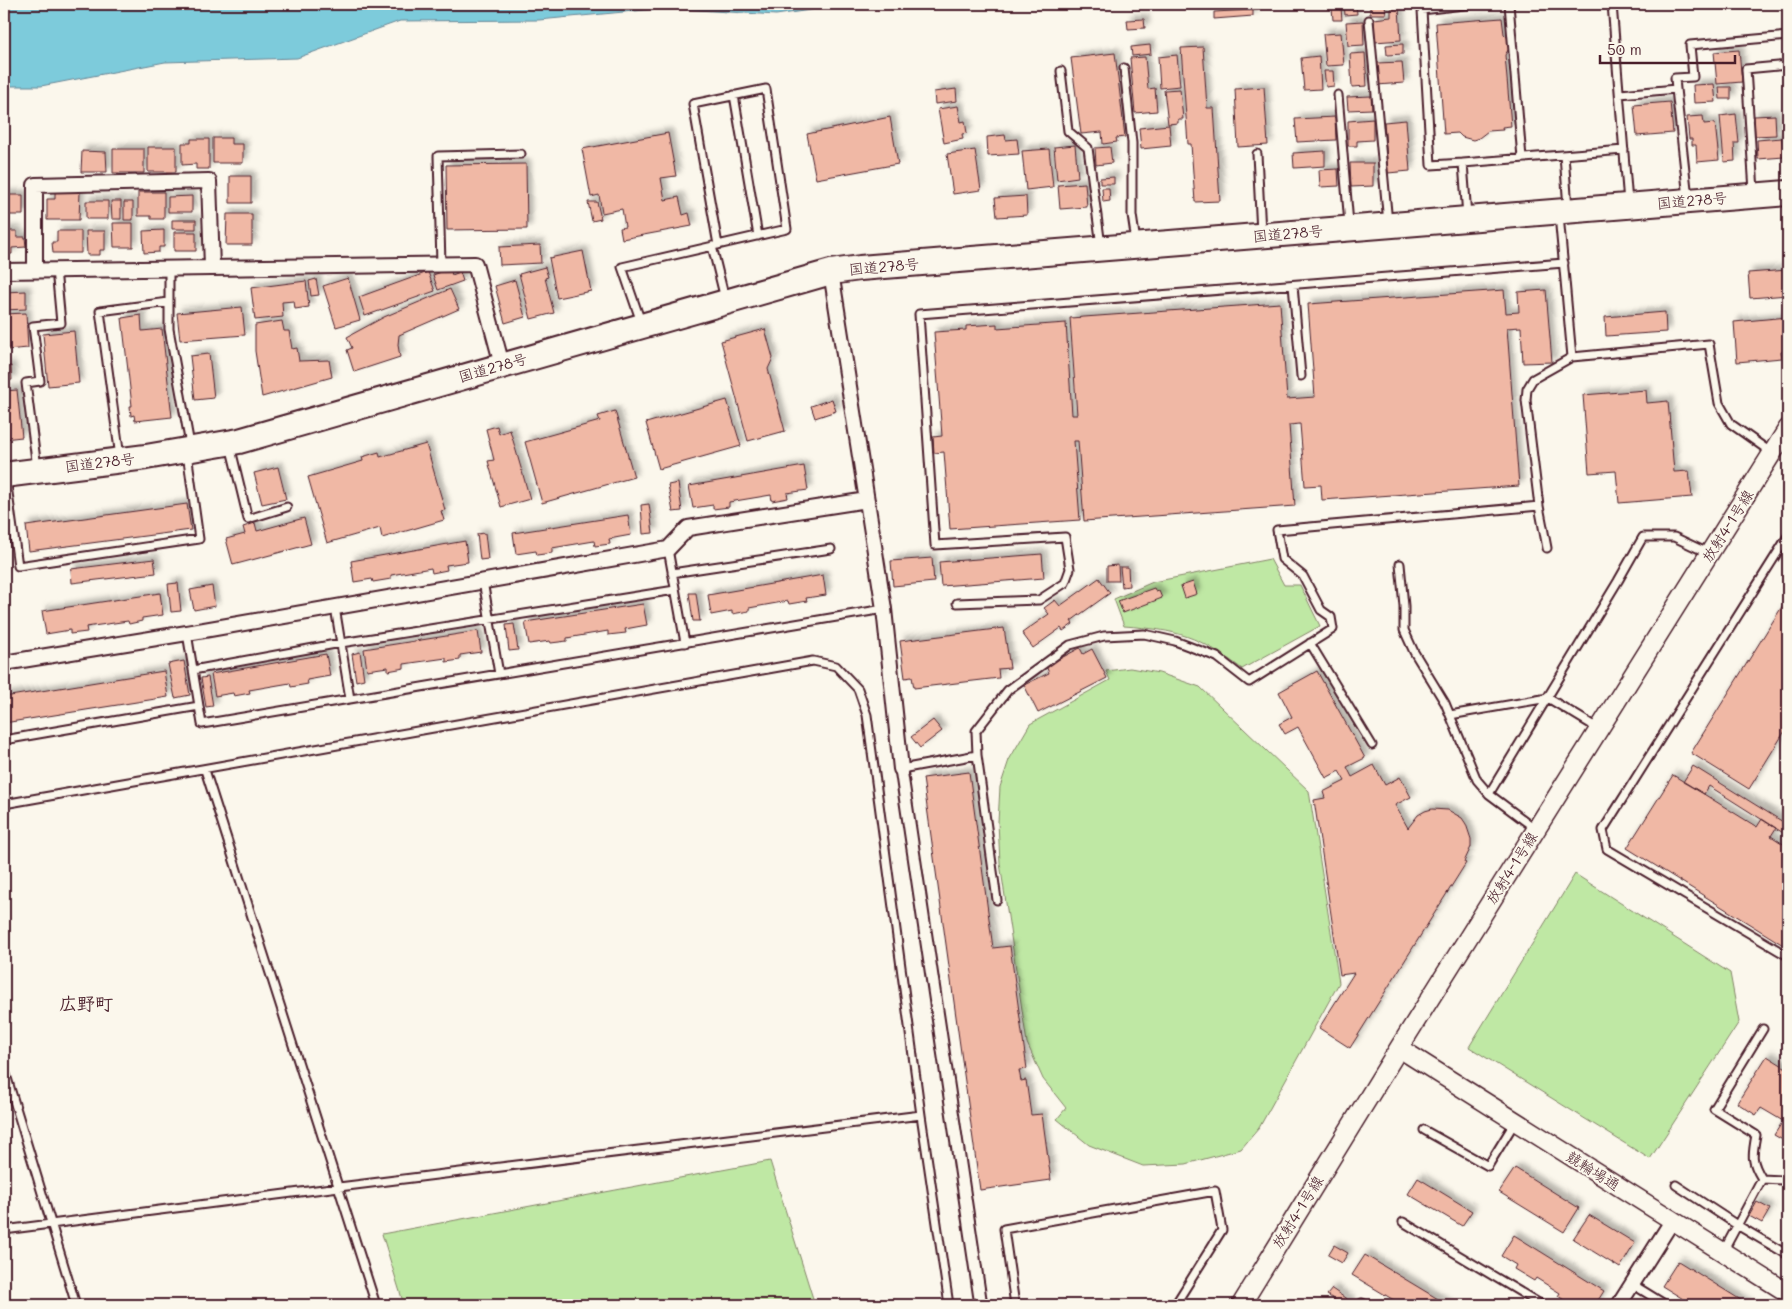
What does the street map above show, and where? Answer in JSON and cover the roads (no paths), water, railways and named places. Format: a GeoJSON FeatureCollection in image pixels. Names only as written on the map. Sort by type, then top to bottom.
{"type":"FeatureCollection","features":[{"type":"Feature","properties":{"kind":"highway","name":"国道278号"},"geometry":{"type":"LineString","coordinates":[[5,475],[189,450],[229,442],[831,272],[1101,248],[1788,193]]}},
{"type":"Feature","properties":{"kind":"street"},"geometry":{"type":"LineString","coordinates":[[35,269],[35,185],[209,181],[212,267]]}},
{"type":"Feature","properties":{"kind":"street"},"geometry":{"type":"LineString","coordinates":[[4,270],[475,264],[502,365]]}},
{"type":"Feature","properties":{"kind":"street"},"geometry":{"type":"LineString","coordinates":[[831,272],[884,609],[900,769],[980,1305]]}},
{"type":"Feature","properties":{"kind":"street","name":"放射4-1号線"},"geometry":{"type":"LineString","coordinates":[[1241,1305],[1399,1048],[1787,430]]}},
{"type":"Feature","properties":{"kind":"street"},"geometry":{"type":"LineString","coordinates":[[4,663],[668,549],[688,528],[867,500]]}},
{"type":"Feature","properties":{"kind":"street","name":"競輪場通"},"geometry":{"type":"LineString","coordinates":[[1399,1048],[1788,1293]]}},
{"type":"Feature","properties":{"kind":"street"},"geometry":{"type":"LineString","coordinates":[[1619,1305],[1672,1221]]}},
{"type":"Feature","properties":{"kind":"lane"},"geometry":{"type":"LineString","coordinates":[[1472,4],[1422,10],[1431,165],[1624,150]]}},
{"type":"Feature","properties":{"kind":"lane"},"geometry":{"type":"LineString","coordinates":[[1509,4],[1522,158]]}},
{"type":"Feature","properties":{"kind":"lane"},"geometry":{"type":"LineString","coordinates":[[1612,4],[1628,206]]}},
{"type":"Feature","properties":{"kind":"lane"},"geometry":{"type":"LineString","coordinates":[[1369,20],[1388,226]]}},
{"type":"Feature","properties":{"kind":"lane"},"geometry":{"type":"LineString","coordinates":[[1688,202],[1675,78],[1693,77],[1690,45],[1788,36]]}},
{"type":"Feature","properties":{"kind":"lane"},"geometry":{"type":"LineString","coordinates":[[1754,196],[1746,69],[1788,65]]}},
{"type":"Feature","properties":{"kind":"lane"},"geometry":{"type":"LineString","coordinates":[[1124,68],[1132,143],[1132,216],[1136,246]]}},
{"type":"Feature","properties":{"kind":"lane"},"geometry":{"type":"LineString","coordinates":[[1061,71],[1068,131],[1088,148],[1101,248]]}},
{"type":"Feature","properties":{"kind":"lane"},"geometry":{"type":"LineString","coordinates":[[642,326],[622,267],[715,246],[787,229],[766,89],[692,104],[715,246],[726,302]]}},
{"type":"Feature","properties":{"kind":"lane"},"geometry":{"type":"LineString","coordinates":[[1620,94],[1676,90]]}},
{"type":"Feature","properties":{"kind":"lane"},"geometry":{"type":"LineString","coordinates":[[1338,95],[1350,228]]}},
{"type":"Feature","properties":{"kind":"lane"},"geometry":{"type":"LineString","coordinates":[[734,96],[758,236]]}},
{"type":"Feature","properties":{"kind":"lane"},"geometry":{"type":"LineString","coordinates":[[441,264],[438,156],[521,154]]}},
{"type":"Feature","properties":{"kind":"lane"},"geometry":{"type":"LineString","coordinates":[[1257,154],[1261,236]]}},
{"type":"Feature","properties":{"kind":"lane"},"geometry":{"type":"LineString","coordinates":[[1564,155],[1564,263],[1572,357]]}},
{"type":"Feature","properties":{"kind":"lane"},"geometry":{"type":"LineString","coordinates":[[1463,163],[1467,219]]}},
{"type":"Feature","properties":{"kind":"lane"},"geometry":{"type":"LineString","coordinates":[[957,603],[1039,600],[1064,583],[1070,569],[1065,537],[935,545],[919,314],[1564,263]]}},
{"type":"Feature","properties":{"kind":"lane"},"geometry":{"type":"LineString","coordinates":[[5,475],[18,566],[199,539],[189,450],[169,329],[169,268]]}},
{"type":"Feature","properties":{"kind":"lane"},"geometry":{"type":"LineString","coordinates":[[37,471],[26,383],[40,381],[33,326],[61,323],[56,269]]}},
{"type":"Feature","properties":{"kind":"lane"},"geometry":{"type":"LineString","coordinates":[[1292,285],[1301,376]]}},
{"type":"Feature","properties":{"kind":"lane"},"geometry":{"type":"LineString","coordinates":[[120,460],[100,311],[169,302]]}},
{"type":"Feature","properties":{"kind":"lane"},"geometry":{"type":"LineString","coordinates":[[1547,548],[1539,506],[1526,400],[1527,389],[1533,379],[1572,357],[1710,344],[1719,403],[1731,424],[1773,453]]}},
{"type":"Feature","properties":{"kind":"lane"},"geometry":{"type":"LineString","coordinates":[[229,442],[248,519],[287,507]]}},
{"type":"Feature","properties":{"kind":"lane"},"geometry":{"type":"LineString","coordinates":[[997,900],[977,755],[976,731],[1008,690],[1070,645],[1104,636],[1144,634],[1175,641],[1217,657],[1249,682],[1333,629],[1332,617],[1321,610],[1303,576],[1282,559],[1278,530],[1539,506]]}},
{"type":"Feature","properties":{"kind":"lane"},"geometry":{"type":"LineString","coordinates":[[1788,536],[1603,830],[1607,849],[1788,956]]}},
{"type":"Feature","properties":{"kind":"lane"},"geometry":{"type":"LineString","coordinates":[[1489,794],[1643,537],[1674,537],[1710,554]]}},
{"type":"Feature","properties":{"kind":"lane"},"geometry":{"type":"LineString","coordinates":[[668,549],[685,643]]}},
{"type":"Feature","properties":{"kind":"lane"},"geometry":{"type":"LineString","coordinates":[[672,573],[831,549]]}},
{"type":"Feature","properties":{"kind":"lane"},"geometry":{"type":"LineString","coordinates":[[1400,564],[1404,630],[1414,652],[1445,703],[1477,780],[1489,794],[1536,830]]}},
{"type":"Feature","properties":{"kind":"lane"},"geometry":{"type":"LineString","coordinates":[[483,581],[499,674]]}},
{"type":"Feature","properties":{"kind":"lane"},"geometry":{"type":"LineString","coordinates":[[193,670],[341,643],[675,590]]}},
{"type":"Feature","properties":{"kind":"lane"},"geometry":{"type":"LineString","coordinates":[[335,607],[350,699]]}},
{"type":"Feature","properties":{"kind":"lane"},"geometry":{"type":"LineString","coordinates":[[187,633],[202,724],[884,609]]}},
{"type":"Feature","properties":{"kind":"lane"},"geometry":{"type":"LineString","coordinates":[[1310,643],[1372,745]]}},
{"type":"Feature","properties":{"kind":"lane"},"geometry":{"type":"LineString","coordinates":[[4,804],[205,770],[813,661],[836,666],[858,689],[867,714],[921,1115],[949,1305]]}},
{"type":"Feature","properties":{"kind":"lane"},"geometry":{"type":"LineString","coordinates":[[1450,715],[1548,698],[1599,729]]}},
{"type":"Feature","properties":{"kind":"lane"},"geometry":{"type":"LineString","coordinates":[[4,740],[199,706]]}},
{"type":"Feature","properties":{"kind":"lane"},"geometry":{"type":"LineString","coordinates":[[900,769],[977,755]]}},
{"type":"Feature","properties":{"kind":"lane"},"geometry":{"type":"LineString","coordinates":[[205,770],[376,1305]]}},
{"type":"Feature","properties":{"kind":"lane"},"geometry":{"type":"LineString","coordinates":[[1762,1179],[1753,1164],[1756,1135],[1714,1109],[1763,1029]]}},
{"type":"Feature","properties":{"kind":"lane"},"geometry":{"type":"LineString","coordinates":[[4,1068],[76,1305]]}},
{"type":"Feature","properties":{"kind":"lane"},"geometry":{"type":"LineString","coordinates":[[4,1230],[921,1115]]}},
{"type":"Feature","properties":{"kind":"lane"},"geometry":{"type":"LineString","coordinates":[[1424,1130],[1488,1166],[1515,1122]]}},
{"type":"Feature","properties":{"kind":"lane"},"geometry":{"type":"LineString","coordinates":[[1762,1179],[1788,1179]]}},
{"type":"Feature","properties":{"kind":"lane"},"geometry":{"type":"LineString","coordinates":[[1722,1252],[1762,1179]]}},
{"type":"Feature","properties":{"kind":"lane"},"geometry":{"type":"LineString","coordinates":[[1676,1185],[1737,1225],[1788,1255]]}},
{"type":"Feature","properties":{"kind":"lane"},"geometry":{"type":"LineString","coordinates":[[1015,1305],[1004,1229],[1215,1191],[1222,1230],[1175,1305]]}},
{"type":"Feature","properties":{"kind":"lane"},"geometry":{"type":"LineString","coordinates":[[1403,1222],[1542,1305]]}},
{"type":"Feature","properties":{"kind":"lane"},"geometry":{"type":"LineString","coordinates":[[1632,1284],[1666,1305]]}},
{"type":"Feature","properties":{"kind":"water"},"geometry":{"type":"Polygon","coordinates":[[[4,4],[832,4],[824,8],[776,15],[666,8],[539,20],[400,21],[297,58],[165,62],[41,86],[4,86],[4,4]]]}},
{"type":"Feature","properties":{"kind":"district","name":"広野町"},"geometry":{"type":"Point","coordinates":[86,1004]}}]}
